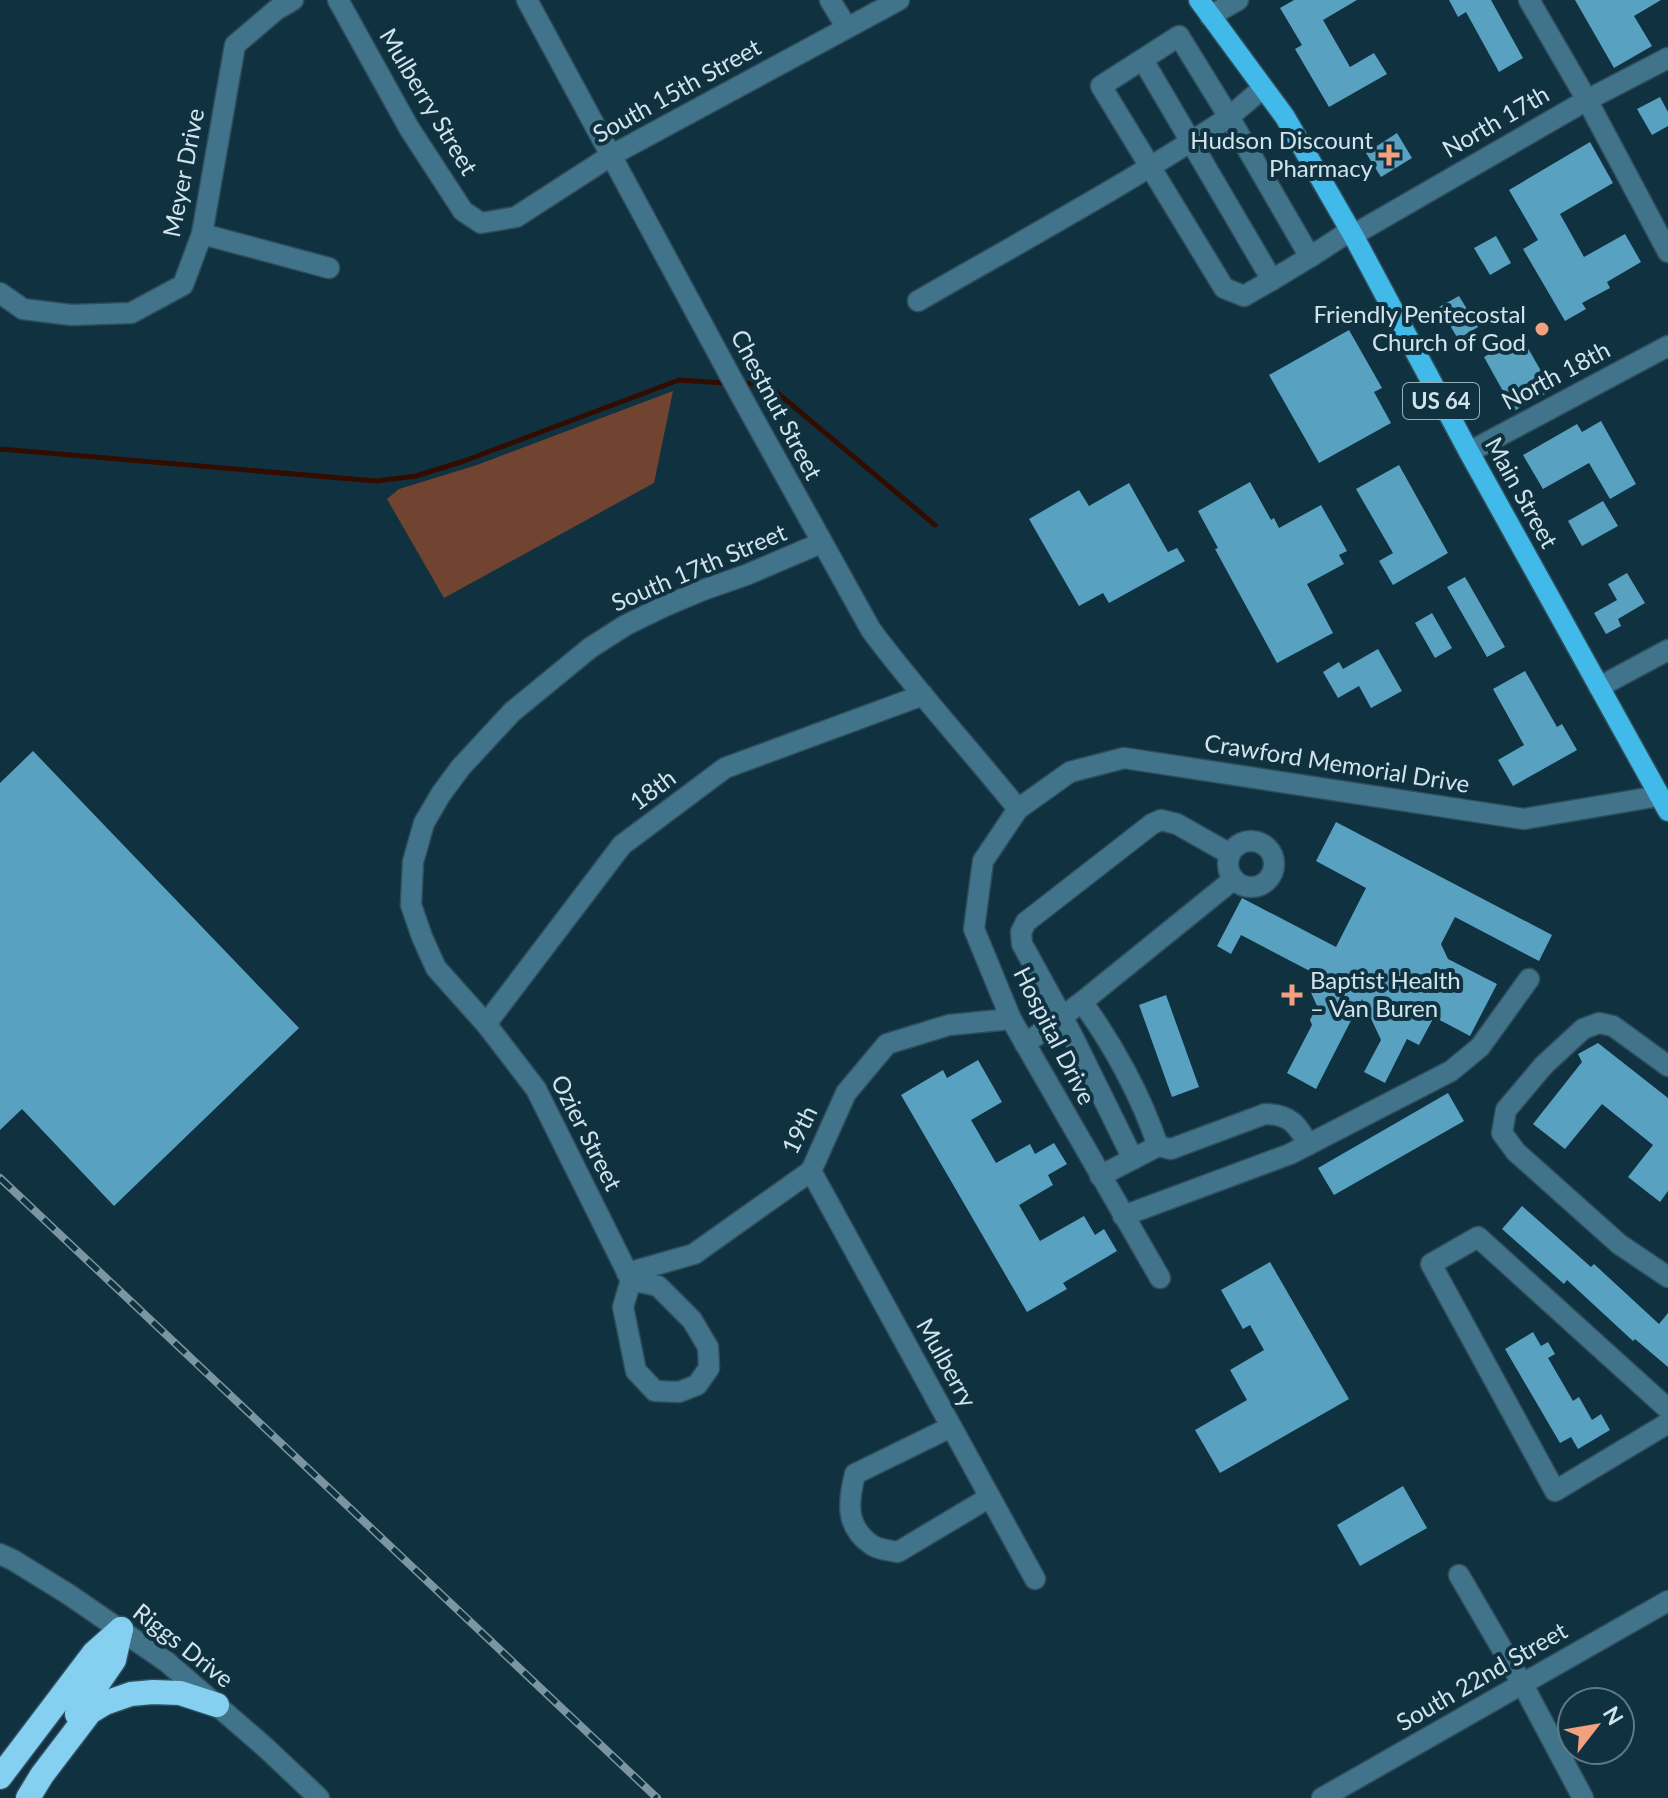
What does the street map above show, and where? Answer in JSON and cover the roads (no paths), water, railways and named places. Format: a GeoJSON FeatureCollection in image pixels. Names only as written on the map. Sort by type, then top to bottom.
{"type":"FeatureCollection","features":[{"type":"Feature","properties":{"kind":"highway"},"geometry":{"type":"LineString","coordinates":[[0,1777],[94,1653],[121,1629]]}},
{"type":"Feature","properties":{"kind":"highway"},"geometry":{"type":"LineString","coordinates":[[25,1798],[33,1774],[114,1660],[121,1629]]}},
{"type":"Feature","properties":{"kind":"highway"},"geometry":{"type":"LineString","coordinates":[[25,1798],[90,1712],[105,1703],[131,1694],[153,1692],[180,1693],[217,1705]]}},
{"type":"Feature","properties":{"kind":"main road","name":"Main Street"},"geometry":{"type":"LineString","coordinates":[[1204,8],[1285,117],[1664,803]]}},
{"type":"Feature","properties":{"kind":"street","name":"Meyer Drive"},"geometry":{"type":"LineString","coordinates":[[0,293],[23,309],[71,315],[131,313],[183,285],[202,234],[235,45],[276,10],[293,0]]}},
{"type":"Feature","properties":{"kind":"street","name":"Mulberry Street"},"geometry":{"type":"LineString","coordinates":[[338,0],[409,128],[463,211],[481,223]]}},
{"type":"Feature","properties":{"kind":"street","name":"Chestnut Street"},"geometry":{"type":"LineString","coordinates":[[527,0],[871,630],[897,666],[974,753],[1018,809]]}},
{"type":"Feature","properties":{"kind":"street"},"geometry":{"type":"LineString","coordinates":[[830,0],[847,28]]}},
{"type":"Feature","properties":{"kind":"street","name":"South 15th Street"},"geometry":{"type":"LineString","coordinates":[[481,223],[516,217],[612,155],[899,0]]}},
{"type":"Feature","properties":{"kind":"street"},"geometry":{"type":"LineString","coordinates":[[1204,8],[1238,0]]}},
{"type":"Feature","properties":{"kind":"street"},"geometry":{"type":"LineString","coordinates":[[1529,0],[1587,100],[1668,252]]}},
{"type":"Feature","properties":{"kind":"street"},"geometry":{"type":"LineString","coordinates":[[1150,166],[1101,86],[1179,36],[1310,257]]}},
{"type":"Feature","properties":{"kind":"street","name":"North 17th"},"geometry":{"type":"LineString","coordinates":[[1150,166],[1224,288],[1244,296],[1587,100],[1668,58]]}},
{"type":"Feature","properties":{"kind":"street"},"geometry":{"type":"LineString","coordinates":[[1143,60],[1272,280]]}},
{"type":"Feature","properties":{"kind":"street"},"geometry":{"type":"LineString","coordinates":[[918,301],[1191,142],[1229,117],[1263,88]]}},
{"type":"Feature","properties":{"kind":"street"},"geometry":{"type":"LineString","coordinates":[[202,234],[329,268]]}},
{"type":"Feature","properties":{"kind":"street","name":"North 18th"},"geometry":{"type":"LineString","coordinates":[[1469,452],[1668,346]]}},
{"type":"Feature","properties":{"kind":"street","name":"South 17th Street"},"geometry":{"type":"LineString","coordinates":[[486,1024],[436,968],[411,905],[413,862],[424,823],[441,794],[512,712],[590,648],[626,625],[665,606],[821,543]]}},
{"type":"Feature","properties":{"kind":"street"},"geometry":{"type":"LineString","coordinates":[[1599,687],[1668,650]]}},
{"type":"Feature","properties":{"kind":"street","name":"18th"},"geometry":{"type":"LineString","coordinates":[[486,1024],[622,845],[633,836],[725,768],[923,695]]}},
{"type":"Feature","properties":{"kind":"street","name":"Crawford Memorial Drive"},"geometry":{"type":"LineString","coordinates":[[1018,809],[1070,772],[1124,758],[1524,819],[1664,803]]}},
{"type":"Feature","properties":{"kind":"street","name":"Hospital Drive"},"geometry":{"type":"LineString","coordinates":[[1018,809],[983,861],[974,929],[1011,1019],[1160,1278]]}},
{"type":"Feature","properties":{"kind":"street"},"geometry":{"type":"LineString","coordinates":[[1133,1159],[1062,1016],[1022,944],[1021,932],[1026,922],[1161,820],[1177,824],[1230,854]]}},
{"type":"Feature","properties":{"kind":"street"},"geometry":{"type":"LineString","coordinates":[[1248,841],[1264,844],[1273,856],[1273,872],[1263,884],[1247,887],[1234,879],[1228,867],[1230,854],[1234,848],[1248,841]]}},
{"type":"Feature","properties":{"kind":"street"},"geometry":{"type":"LineString","coordinates":[[1025,1044],[1234,879]]}},
{"type":"Feature","properties":{"kind":"street"},"geometry":{"type":"LineString","coordinates":[[1123,1216],[1290,1154],[1451,1071],[1480,1047],[1529,979]]}},
{"type":"Feature","properties":{"kind":"street"},"geometry":{"type":"LineString","coordinates":[[1082,1002],[1098,1024],[1147,1115],[1158,1146]]}},
{"type":"Feature","properties":{"kind":"street","name":"19th"},"geometry":{"type":"LineString","coordinates":[[629,1277],[694,1254],[811,1171],[846,1093],[887,1044],[949,1025],[1011,1019]]}},
{"type":"Feature","properties":{"kind":"street"},"geometry":{"type":"LineString","coordinates":[[1668,1066],[1613,1026],[1599,1023],[1583,1029],[1544,1065],[1506,1110],[1502,1133],[1516,1152],[1619,1244],[1668,1277]]}},
{"type":"Feature","properties":{"kind":"street","name":"Ozier Street"},"geometry":{"type":"LineString","coordinates":[[486,1024],[536,1089],[629,1277]]}},
{"type":"Feature","properties":{"kind":"street"},"geometry":{"type":"LineString","coordinates":[[1100,1176],[1158,1146],[1171,1149],[1265,1114],[1276,1114],[1292,1121],[1300,1128],[1308,1145]]}},
{"type":"Feature","properties":{"kind":"street","name":"Mulberry"},"geometry":{"type":"LineString","coordinates":[[811,1171],[1035,1579]]}},
{"type":"Feature","properties":{"kind":"street"},"geometry":{"type":"LineString","coordinates":[[1668,1409],[1478,1237],[1431,1264],[1555,1491],[1668,1423]]}},
{"type":"Feature","properties":{"kind":"street"},"geometry":{"type":"LineString","coordinates":[[629,1277],[658,1286],[701,1332],[708,1347],[709,1368],[697,1385],[679,1392],[655,1391],[636,1371],[623,1307],[629,1277]]}},
{"type":"Feature","properties":{"kind":"street"},"geometry":{"type":"LineString","coordinates":[[951,1427],[855,1474],[849,1498],[854,1528],[874,1547],[898,1552],[990,1497]]}},
{"type":"Feature","properties":{"kind":"street","name":"Riggs Drive"},"geometry":{"type":"LineString","coordinates":[[0,1554],[121,1629],[167,1662],[319,1798]]}},
{"type":"Feature","properties":{"kind":"street"},"geometry":{"type":"LineString","coordinates":[[1459,1575],[1523,1685],[1583,1798]]}},
{"type":"Feature","properties":{"kind":"street","name":"South 22nd Street"},"geometry":{"type":"LineString","coordinates":[[1322,1798],[1668,1601]]}},
{"type":"Feature","properties":{"kind":"waterway"},"geometry":{"type":"LineString","coordinates":[[0,449],[376,481],[416,476],[464,461],[679,380],[725,383]]}},
{"type":"Feature","properties":{"kind":"waterway"},"geometry":{"type":"LineString","coordinates":[[739,383],[768,385],[935,525]]}},
{"type":"Feature","properties":{"kind":"railway"},"geometry":{"type":"LineString","coordinates":[[0,1178],[657,1798]]}},
{"type":"Feature","properties":{"kind":"place","name":"Hudson Discount Pharmacy"},"geometry":{"type":"Point","coordinates":[1389,155]}},
{"type":"Feature","properties":{"kind":"place","name":"Friendly Pentecostal Church of God"},"geometry":{"type":"Point","coordinates":[1542,329]}},
{"type":"Feature","properties":{"kind":"place","name":"Baptist Health – Van Buren"},"geometry":{"type":"Point","coordinates":[1292,995]}}]}
